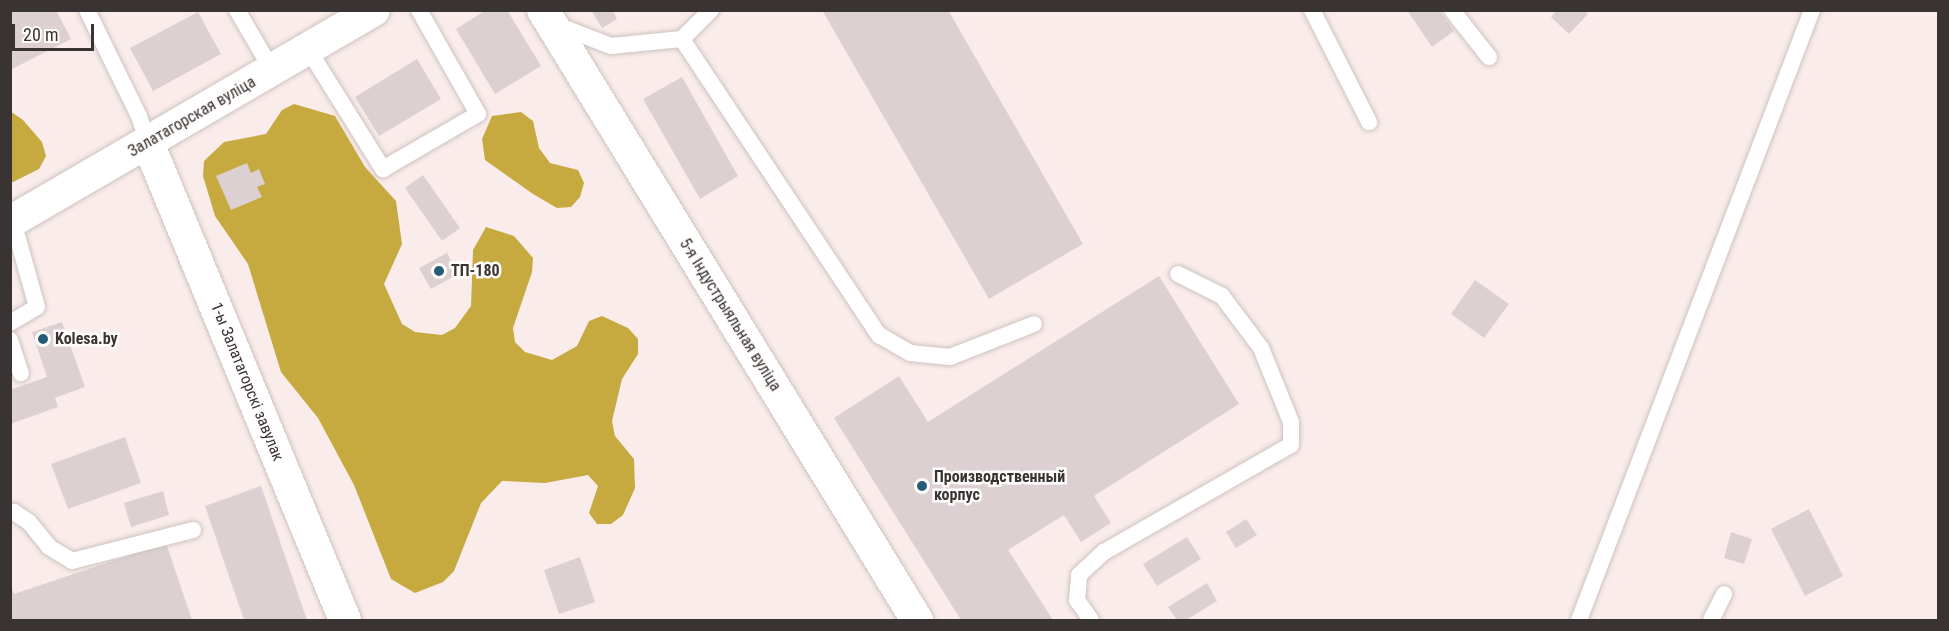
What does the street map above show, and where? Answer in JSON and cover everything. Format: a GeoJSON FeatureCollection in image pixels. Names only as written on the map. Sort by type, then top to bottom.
{"type":"FeatureCollection","features":[{"type":"Feature","properties":{"kind":"street","name":"Залатагорская вуліца"},"geometry":{"type":"LineString","coordinates":[[12,222],[308,49],[361,14]]}},
{"type":"Feature","properties":{"kind":"street","name":"5-я Індустрыяльная вуліца"},"geometry":{"type":"LineString","coordinates":[[547,17],[917,621]]}},
{"type":"Feature","properties":{"kind":"street","name":"1-ы Залатагорскі завулак"},"geometry":{"type":"LineString","coordinates":[[148,143],[345,621]]}},
{"type":"Feature","properties":{"kind":"lane"},"geometry":{"type":"LineString","coordinates":[[87,10],[139,116],[148,143]]}},
{"type":"Feature","properties":{"kind":"lane"},"geometry":{"type":"LineString","coordinates":[[237,10],[272,70]]}},
{"type":"Feature","properties":{"kind":"lane"},"geometry":{"type":"LineString","coordinates":[[308,49],[383,170],[478,114],[419,10]]}},
{"type":"Feature","properties":{"kind":"lane"},"geometry":{"type":"LineString","coordinates":[[547,17],[612,46],[682,39],[711,10]]}},
{"type":"Feature","properties":{"kind":"lane"},"geometry":{"type":"LineString","coordinates":[[1312,10],[1369,122]]}},
{"type":"Feature","properties":{"kind":"lane"},"geometry":{"type":"LineString","coordinates":[[1452,10],[1489,57]]}},
{"type":"Feature","properties":{"kind":"lane"},"geometry":{"type":"LineString","coordinates":[[1579,621],[1812,10]]}},
{"type":"Feature","properties":{"kind":"lane"},"geometry":{"type":"LineString","coordinates":[[682,39],[879,335],[910,352],[950,357],[1034,324]]}},
{"type":"Feature","properties":{"kind":"lane"},"geometry":{"type":"LineString","coordinates":[[10,324],[37,307],[12,222]]}},
{"type":"Feature","properties":{"kind":"lane"},"geometry":{"type":"LineString","coordinates":[[1091,621],[1077,600],[1079,575],[1104,552],[1291,445],[1292,422],[1260,348],[1222,296],[1178,274]]}},
{"type":"Feature","properties":{"kind":"lane"},"geometry":{"type":"LineString","coordinates":[[10,340],[21,373]]}},
{"type":"Feature","properties":{"kind":"lane"},"geometry":{"type":"LineString","coordinates":[[10,513],[14,512],[29,522],[49,547],[72,561],[193,530]]}},
{"type":"Feature","properties":{"kind":"lane"},"geometry":{"type":"LineString","coordinates":[[1711,621],[1724,594]]}},
{"type":"Feature","properties":{"kind":"shaded area"},"geometry":{"type":"Polygon","coordinates":[[[294,104],[335,116],[365,167],[396,201],[402,244],[384,284],[402,324],[415,332],[442,335],[455,328],[471,306],[473,250],[486,227],[514,236],[533,258],[532,272],[513,328],[515,342],[525,352],[552,360],[577,346],[589,321],[602,316],[628,328],[638,339],[638,354],[622,379],[612,421],[615,436],[634,459],[635,488],[623,515],[611,524],[597,524],[589,513],[598,486],[588,475],[545,483],[502,481],[481,503],[454,571],[443,582],[415,593],[391,579],[354,485],[318,418],[281,372],[248,264],[215,216],[203,176],[204,161],[224,142],[266,134],[282,110],[294,104]]]}},
{"type":"Feature","properties":{"kind":"shaded area"},"geometry":{"type":"Polygon","coordinates":[[[10,111],[23,120],[42,142],[46,156],[39,169],[11,183],[10,111]]]}},
{"type":"Feature","properties":{"kind":"shaded area"},"geometry":{"type":"Polygon","coordinates":[[[521,112],[533,121],[539,148],[550,163],[578,170],[584,183],[580,197],[571,207],[557,208],[485,160],[482,139],[492,116],[521,112]]]}},
{"type":"Feature","properties":{"kind":"building"},"geometry":{"type":"Polygon","coordinates":[[[10,10],[56,10],[71,39],[10,70],[10,10]]]}},
{"type":"Feature","properties":{"kind":"building"},"geometry":{"type":"Polygon","coordinates":[[[486,10],[507,10],[541,66],[495,94],[456,29],[486,10]]]}},
{"type":"Feature","properties":{"kind":"building"},"geometry":{"type":"Polygon","coordinates":[[[591,10],[612,10],[617,19],[602,28],[591,10]]]}},
{"type":"Feature","properties":{"kind":"building"},"geometry":{"type":"Polygon","coordinates":[[[822,10],[948,10],[1083,244],[989,299],[822,10]]]}},
{"type":"Feature","properties":{"kind":"building"},"geometry":{"type":"Polygon","coordinates":[[[1407,10],[1439,10],[1454,31],[1432,47],[1407,10]]]}},
{"type":"Feature","properties":{"kind":"building"},"geometry":{"type":"Polygon","coordinates":[[[1557,10],[1584,10],[1588,14],[1569,34],[1551,17],[1557,10]]]}},
{"type":"Feature","properties":{"kind":"building"},"geometry":{"type":"Polygon","coordinates":[[[198,12],[221,54],[153,91],[130,48],[198,12]]]}},
{"type":"Feature","properties":{"kind":"building"},"geometry":{"type":"Polygon","coordinates":[[[417,59],[441,99],[379,136],[355,97],[417,59]]]}},
{"type":"Feature","properties":{"kind":"building"},"geometry":{"type":"Polygon","coordinates":[[[682,77],[738,176],[700,199],[643,99],[682,77]]]}},
{"type":"Feature","properties":{"kind":"building"},"geometry":{"type":"Polygon","coordinates":[[[247,163],[251,173],[259,169],[265,184],[257,187],[262,197],[231,210],[216,176],[247,163]]]}},
{"type":"Feature","properties":{"kind":"building"},"geometry":{"type":"Polygon","coordinates":[[[423,175],[460,228],[442,241],[405,188],[423,175]]]}},
{"type":"Feature","properties":{"kind":"building","name":"ТП-180"},"geometry":{"type":"Polygon","coordinates":[[[447,253],[458,274],[431,289],[419,268],[447,253]]]}},
{"type":"Feature","properties":{"kind":"building"},"geometry":{"type":"Polygon","coordinates":[[[1159,276],[1239,404],[1094,496],[1111,523],[1081,542],[1064,515],[1008,550],[1053,620],[961,620],[834,418],[899,376],[928,422],[1159,276]]]}},
{"type":"Feature","properties":{"kind":"building"},"geometry":{"type":"Polygon","coordinates":[[[1475,280],[1509,304],[1484,338],[1451,314],[1475,280]]]}},
{"type":"Feature","properties":{"kind":"building"},"geometry":{"type":"Polygon","coordinates":[[[62,322],[85,387],[55,398],[58,407],[10,424],[10,390],[47,377],[32,332],[62,322]]]}},
{"type":"Feature","properties":{"kind":"building"},"geometry":{"type":"Polygon","coordinates":[[[125,437],[141,483],[68,509],[51,464],[125,437]]]}},
{"type":"Feature","properties":{"kind":"building"},"geometry":{"type":"Polygon","coordinates":[[[261,486],[307,620],[244,620],[205,506],[261,486]]]}},
{"type":"Feature","properties":{"kind":"building"},"geometry":{"type":"Polygon","coordinates":[[[163,491],[169,515],[131,527],[124,503],[163,491]]]}},
{"type":"Feature","properties":{"kind":"building"},"geometry":{"type":"Polygon","coordinates":[[[1809,509],[1843,576],[1805,596],[1771,529],[1809,509]]]}},
{"type":"Feature","properties":{"kind":"building"},"geometry":{"type":"Polygon","coordinates":[[[1246,519],[1257,535],[1236,548],[1226,532],[1246,519]]]}},
{"type":"Feature","properties":{"kind":"building"},"geometry":{"type":"Polygon","coordinates":[[[1731,532],[1752,539],[1744,564],[1724,558],[1731,532]]]}},
{"type":"Feature","properties":{"kind":"building"},"geometry":{"type":"Polygon","coordinates":[[[1187,537],[1201,559],[1157,586],[1143,564],[1187,537]]]}},
{"type":"Feature","properties":{"kind":"building"},"geometry":{"type":"Polygon","coordinates":[[[166,543],[192,620],[10,620],[10,585],[14,594],[166,543]]]}},
{"type":"Feature","properties":{"kind":"building"},"geometry":{"type":"Polygon","coordinates":[[[580,557],[595,602],[559,614],[544,570],[580,557]]]}},
{"type":"Feature","properties":{"kind":"building"},"geometry":{"type":"Polygon","coordinates":[[[1207,583],[1217,601],[1186,620],[1177,620],[1168,607],[1207,583]]]}},
{"type":"Feature","properties":{"kind":"place","name":"ТП-180"},"geometry":{"type":"Point","coordinates":[439,271]}},
{"type":"Feature","properties":{"kind":"place","name":"Kolesa.by"},"geometry":{"type":"Point","coordinates":[43,339]}},
{"type":"Feature","properties":{"kind":"place","name":"Производственный корпус"},"geometry":{"type":"Point","coordinates":[922,486]}}]}
